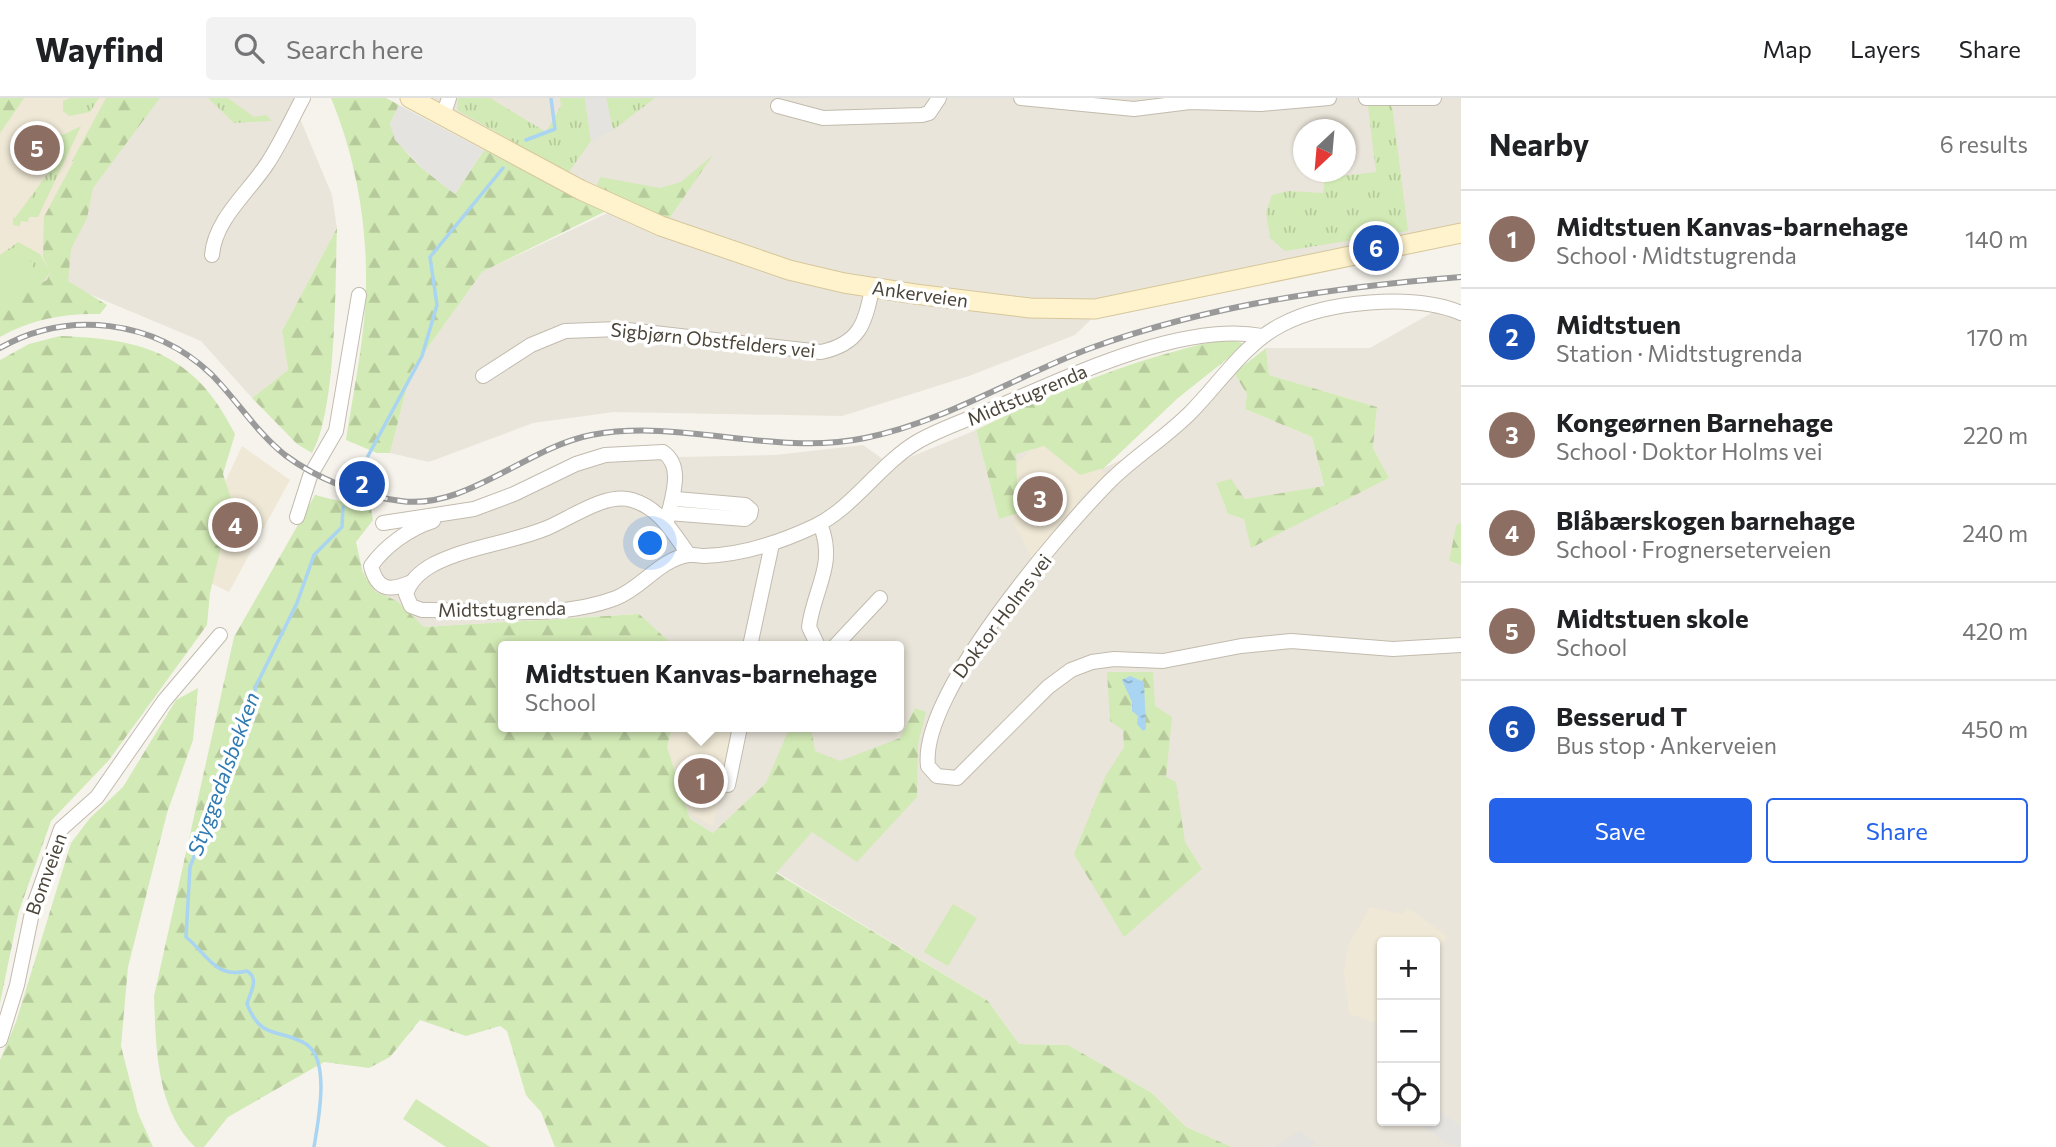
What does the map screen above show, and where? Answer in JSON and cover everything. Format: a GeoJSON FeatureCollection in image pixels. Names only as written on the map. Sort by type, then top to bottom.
{"type":"FeatureCollection","features":[{"type":"Feature","properties":{"kind":"main road","name":"Ankerveien"},"geometry":{"type":"LineString","coordinates":[[410,98],[446,107],[581,190],[661,226],[769,264],[872,288],[1020,307],[1095,309],[1461,233]]}},
{"type":"Feature","properties":{"kind":"street"},"geometry":{"type":"LineString","coordinates":[[212,255],[213,242],[220,227],[267,164],[303,98]]}},
{"type":"Feature","properties":{"kind":"street"},"geometry":{"type":"LineString","coordinates":[[778,106],[823,118],[909,115],[929,113],[939,98]]}},
{"type":"Feature","properties":{"kind":"street"},"geometry":{"type":"LineString","coordinates":[[1030,98],[1134,109],[1190,102],[1261,104],[1329,98]]}},
{"type":"Feature","properties":{"kind":"street"},"geometry":{"type":"LineString","coordinates":[[1366,98],[1434,98]]}},
{"type":"Feature","properties":{"kind":"street","name":"Sigbjørn Obstfelders vei"},"geometry":{"type":"LineString","coordinates":[[483,376],[531,345],[565,331],[619,329],[821,352],[841,348],[856,334],[868,315],[872,288]]}},
{"type":"Feature","properties":{"kind":"street"},"geometry":{"type":"LineString","coordinates":[[297,517],[310,476],[336,431],[359,295]]}},
{"type":"Feature","properties":{"kind":"street","name":"Doktor Holms vei"},"geometry":{"type":"LineString","coordinates":[[1461,313],[1436,305],[1344,305],[1306,314],[1262,336],[1187,416],[1110,481],[990,625],[941,704],[927,751],[930,771],[948,779],[957,778],[975,763],[1048,687],[1071,670],[1092,662],[1114,659],[1163,662],[1241,646],[1291,641],[1392,649],[1461,645]]}},
{"type":"Feature","properties":{"kind":"street","name":"Midtstugrenda"},"geometry":{"type":"LineString","coordinates":[[410,583],[406,594],[411,606],[422,610],[570,609],[615,599],[634,589],[663,565],[689,555],[704,556],[772,544],[820,524],[886,464],[918,441],[1073,375],[1142,351],[1222,332],[1262,336]]}},
{"type":"Feature","properties":{"kind":"street"},"geometry":{"type":"LineString","coordinates":[[676,499],[745,505],[751,510],[745,519],[668,517],[632,499],[610,499],[531,534],[468,550],[432,565],[410,583],[394,590],[383,587],[374,579],[371,566],[378,556],[418,526],[514,494],[576,464],[605,455],[663,452],[670,457],[676,468],[668,517],[689,555]]}},
{"type":"Feature","properties":{"kind":"street"},"geometry":{"type":"LineString","coordinates":[[383,523],[474,509]]}},
{"type":"Feature","properties":{"kind":"street"},"geometry":{"type":"LineString","coordinates":[[816,641],[809,627],[828,561],[826,538],[820,524]]}},
{"type":"Feature","properties":{"kind":"street"},"geometry":{"type":"LineString","coordinates":[[751,641],[772,544]]}},
{"type":"Feature","properties":{"kind":"street"},"geometry":{"type":"LineString","coordinates":[[840,641],[880,598]]}},
{"type":"Feature","properties":{"kind":"street","name":"Bomveien"},"geometry":{"type":"LineString","coordinates":[[0,1040],[17,985],[33,908],[61,829],[103,790],[164,701],[220,635]]}},
{"type":"Feature","properties":{"kind":"street"},"geometry":{"type":"LineString","coordinates":[[728,785],[739,732]]}},
{"type":"Feature","properties":{"kind":"shaded area"},"geometry":{"type":"Polygon","coordinates":[[[0,98],[297,98],[299,116],[332,195],[337,228],[282,331],[288,370],[252,398],[201,341],[63,283],[0,314],[0,98]]]}},
{"type":"Feature","properties":{"kind":"shaded area"},"geometry":{"type":"Polygon","coordinates":[[[24,98],[106,98],[44,217],[42,284],[0,306],[0,133],[24,98]]]}},
{"type":"Feature","properties":{"kind":"shaded area"},"geometry":{"type":"Polygon","coordinates":[[[425,98],[1461,98],[1461,227],[1111,300],[1075,335],[969,376],[842,416],[614,412],[533,423],[429,462],[390,453],[411,371],[482,272],[614,210],[425,98]]]}},
{"type":"Feature","properties":{"kind":"shaded area"},"geometry":{"type":"Polygon","coordinates":[[[585,98],[606,98],[613,130],[591,141],[585,98]]]}},
{"type":"Feature","properties":{"kind":"shaded area"},"geometry":{"type":"Polygon","coordinates":[[[399,105],[484,150],[455,194],[423,169],[395,140],[390,124],[399,105]]]}},
{"type":"Feature","properties":{"kind":"shaded area"},"geometry":{"type":"Polygon","coordinates":[[[1435,311],[1461,321],[1461,522],[1456,527],[1449,561],[1461,565],[1461,1147],[1232,1147],[1186,1127],[1152,1093],[1068,1045],[1019,1044],[988,1001],[690,819],[667,747],[671,732],[904,732],[904,641],[668,641],[638,614],[423,627],[397,601],[375,591],[363,573],[371,556],[410,523],[513,487],[586,453],[668,448],[679,457],[775,455],[863,445],[891,465],[976,430],[999,518],[1018,512],[1015,454],[1044,446],[1104,468],[1166,438],[1234,373],[1247,394],[1245,409],[1312,437],[1324,487],[1245,499],[1216,483],[1228,514],[1244,519],[1252,547],[1389,478],[1373,448],[1377,407],[1269,375],[1266,348],[1370,348],[1435,311]]]}},
{"type":"Feature","properties":{"kind":"shaded area"},"geometry":{"type":"Polygon","coordinates":[[[1060,440],[1105,473],[1100,482],[1084,492],[1056,533],[1033,560],[994,485],[1032,449],[1060,440]]]}},
{"type":"Feature","properties":{"kind":"shaded area"},"geometry":{"type":"Polygon","coordinates":[[[242,446],[290,480],[229,592],[184,570],[242,446]]]}},
{"type":"Feature","properties":{"kind":"shaded area"},"geometry":{"type":"Polygon","coordinates":[[[672,732],[734,732],[713,826],[691,814],[667,747],[672,732]]]}},
{"type":"Feature","properties":{"kind":"shaded area"},"geometry":{"type":"Polygon","coordinates":[[[1370,907],[1401,914],[1408,908],[1448,937],[1440,944],[1440,937],[1377,937],[1377,1022],[1349,1014],[1344,972],[1348,946],[1370,907]]]}},
{"type":"Feature","properties":{"kind":"shaded area"},"geometry":{"type":"Polygon","coordinates":[[[1440,1112],[1461,1126],[1461,1147],[1446,1143],[1424,1126],[1440,1126],[1440,1112]]]}},
{"type":"Feature","properties":{"kind":"shaded area"},"geometry":{"type":"Polygon","coordinates":[[[1299,1131],[1315,1142],[1311,1147],[1275,1147],[1299,1131]]]}},
{"type":"Feature","properties":{"kind":"green space"},"geometry":{"type":"Polygon","coordinates":[[[0,98],[24,98],[0,133],[0,98]]]}},
{"type":"Feature","properties":{"kind":"green space"},"geometry":{"type":"Polygon","coordinates":[[[70,98],[99,98],[90,112],[69,116],[63,111],[63,101],[70,98]]]}},
{"type":"Feature","properties":{"kind":"green space"},"geometry":{"type":"Polygon","coordinates":[[[106,98],[115,98],[96,120],[75,162],[72,161],[106,98]]]}},
{"type":"Feature","properties":{"kind":"green space"},"geometry":{"type":"Polygon","coordinates":[[[115,98],[160,98],[93,188],[87,218],[71,249],[68,281],[107,305],[100,314],[48,318],[0,337],[0,306],[47,280],[50,272],[43,257],[44,217],[96,120],[115,98]]]}},
{"type":"Feature","properties":{"kind":"green space"},"geometry":{"type":"Polygon","coordinates":[[[208,98],[228,98],[254,117],[266,115],[272,121],[234,123],[208,98]]]}},
{"type":"Feature","properties":{"kind":"green space"},"geometry":{"type":"Polygon","coordinates":[[[331,98],[386,98],[399,105],[390,124],[401,145],[417,163],[455,194],[484,150],[604,212],[482,272],[411,371],[390,453],[377,453],[346,440],[364,316],[365,253],[357,185],[331,98]]]}},
{"type":"Feature","properties":{"kind":"green space"},"geometry":{"type":"Polygon","coordinates":[[[458,98],[490,98],[546,132],[561,106],[560,98],[585,98],[591,141],[568,173],[457,110],[458,98]]]}},
{"type":"Feature","properties":{"kind":"green space"},"geometry":{"type":"Polygon","coordinates":[[[606,98],[655,98],[613,130],[606,98]]]}},
{"type":"Feature","properties":{"kind":"green space"},"geometry":{"type":"Polygon","coordinates":[[[1392,105],[1408,231],[1285,251],[1270,238],[1266,212],[1272,195],[1288,191],[1323,193],[1324,182],[1356,182],[1356,174],[1376,172],[1368,106],[1392,105]]]}},
{"type":"Feature","properties":{"kind":"green space"},"geometry":{"type":"Polygon","coordinates":[[[81,126],[38,217],[29,217],[28,222],[21,221],[20,226],[13,225],[13,217],[15,218],[57,161],[52,159],[52,147],[59,133],[63,135],[81,126]]]}},
{"type":"Feature","properties":{"kind":"green space"},"geometry":{"type":"Polygon","coordinates":[[[713,155],[668,220],[596,188],[600,177],[660,188],[681,182],[713,155]]]}},
{"type":"Feature","properties":{"kind":"green space"},"geometry":{"type":"Polygon","coordinates":[[[337,228],[330,377],[320,433],[312,453],[297,444],[252,398],[288,370],[282,331],[337,228]]]}},
{"type":"Feature","properties":{"kind":"green space"},"geometry":{"type":"Polygon","coordinates":[[[18,242],[40,254],[50,272],[42,284],[21,245],[0,255],[18,242]]]}},
{"type":"Feature","properties":{"kind":"green space"},"geometry":{"type":"Polygon","coordinates":[[[21,244],[42,284],[0,306],[0,255],[21,244]]]}},
{"type":"Feature","properties":{"kind":"green space"},"geometry":{"type":"Polygon","coordinates":[[[60,336],[118,341],[142,347],[164,356],[203,385],[235,434],[223,474],[232,501],[210,593],[207,625],[109,760],[51,821],[19,911],[0,1003],[0,360],[29,344],[60,336]]]}},
{"type":"Feature","properties":{"kind":"green space"},"geometry":{"type":"Polygon","coordinates":[[[1226,339],[1246,344],[1178,398],[1104,468],[1080,475],[1044,446],[1016,454],[1018,513],[999,519],[976,430],[1098,376],[1161,355],[1226,339]]]}},
{"type":"Feature","properties":{"kind":"green space"},"geometry":{"type":"Polygon","coordinates":[[[1266,348],[1269,375],[1377,407],[1373,448],[1389,478],[1251,548],[1244,519],[1228,514],[1216,483],[1231,479],[1245,499],[1324,486],[1312,437],[1245,409],[1247,394],[1234,373],[1266,348]]]}},
{"type":"Feature","properties":{"kind":"green space"},"geometry":{"type":"Polygon","coordinates":[[[315,495],[371,509],[373,520],[356,542],[363,573],[375,591],[397,601],[424,627],[639,614],[669,641],[498,641],[498,732],[671,732],[667,747],[690,819],[713,833],[766,783],[788,732],[812,732],[815,751],[840,761],[900,738],[915,708],[926,712],[918,744],[917,797],[857,862],[812,832],[776,873],[988,1001],[1019,1044],[1068,1045],[1152,1093],[1186,1127],[1232,1147],[555,1147],[541,1112],[526,1095],[507,1031],[500,1026],[466,1036],[420,1020],[390,1057],[369,1068],[324,1062],[228,1117],[204,1147],[195,1147],[172,1115],[165,1096],[158,1056],[154,996],[234,637],[315,495]]]}},
{"type":"Feature","properties":{"kind":"green space"},"geometry":{"type":"Polygon","coordinates":[[[1461,522],[1461,565],[1449,561],[1456,526],[1461,522]]]}},
{"type":"Feature","properties":{"kind":"green space"},"geometry":{"type":"Polygon","coordinates":[[[1107,672],[1153,672],[1155,706],[1172,717],[1166,777],[1176,782],[1185,842],[1202,869],[1124,937],[1074,854],[1105,777],[1124,747],[1123,730],[1110,721],[1107,672]]]}},
{"type":"Feature","properties":{"kind":"green space"},"geometry":{"type":"Polygon","coordinates":[[[198,688],[193,740],[167,813],[128,967],[121,1046],[138,1113],[153,1147],[0,1147],[0,1060],[16,1022],[71,843],[90,818],[123,787],[176,700],[198,688]]]}},
{"type":"Feature","properties":{"kind":"green space"},"geometry":{"type":"Polygon","coordinates":[[[953,904],[977,918],[948,966],[924,952],[953,904]]]}},
{"type":"Feature","properties":{"kind":"green space"},"geometry":{"type":"Polygon","coordinates":[[[416,1099],[490,1147],[446,1147],[403,1119],[416,1099]]]}},
{"type":"Feature","properties":{"kind":"water"},"geometry":{"type":"Polygon","coordinates":[[[1130,676],[1144,682],[1146,729],[1143,731],[1137,724],[1138,716],[1132,711],[1132,702],[1122,680],[1130,676]]]}},
{"type":"Feature","properties":{"kind":"waterway","name":"Styggedalsbekken"},"geometry":{"type":"LineString","coordinates":[[526,140],[555,129],[551,98]]}},
{"type":"Feature","properties":{"kind":"waterway","name":"Styggedalsbekken"},"geometry":{"type":"LineString","coordinates":[[368,456],[422,356],[437,305],[430,257],[503,168]]}},
{"type":"Feature","properties":{"kind":"waterway","name":"Styggedalsbekken"},"geometry":{"type":"LineString","coordinates":[[314,1147],[321,1092],[321,1077],[314,1052],[297,1039],[272,1032],[258,1024],[247,1004],[254,982],[251,974],[247,971],[236,973],[219,968],[186,937],[190,867],[248,717],[256,686],[297,603],[314,555],[342,527],[343,507]]}},
{"type":"Feature","properties":{"kind":"railway"},"geometry":{"type":"LineString","coordinates":[[0,348],[26,336],[54,328],[110,326],[137,332],[164,342],[211,374],[275,446],[311,472],[370,495],[401,501],[425,501],[473,488],[543,452],[591,435],[659,431],[796,443],[831,443],[865,438],[895,431],[952,410],[1091,348],[1181,320],[1273,300],[1367,286],[1461,277]]}},
{"type":"Feature","properties":{"kind":"place","name":"Midtstuen skole"},"geometry":{"type":"Point","coordinates":[37,148]}},
{"type":"Feature","properties":{"kind":"place","name":"Besserud T"},"geometry":{"type":"Point","coordinates":[1376,248]}},
{"type":"Feature","properties":{"kind":"place","name":"Midtstuen"},"geometry":{"type":"Point","coordinates":[362,484]}},
{"type":"Feature","properties":{"kind":"place","name":"Kongeørnen Barnehage"},"geometry":{"type":"Point","coordinates":[1040,499]}},
{"type":"Feature","properties":{"kind":"place","name":"Blåbærskogen barnehage"},"geometry":{"type":"Point","coordinates":[235,525]}},
{"type":"Feature","properties":{"kind":"place","name":"Midtstuen Kanvas-barnehage"},"geometry":{"type":"Point","coordinates":[701,781]}}]}
